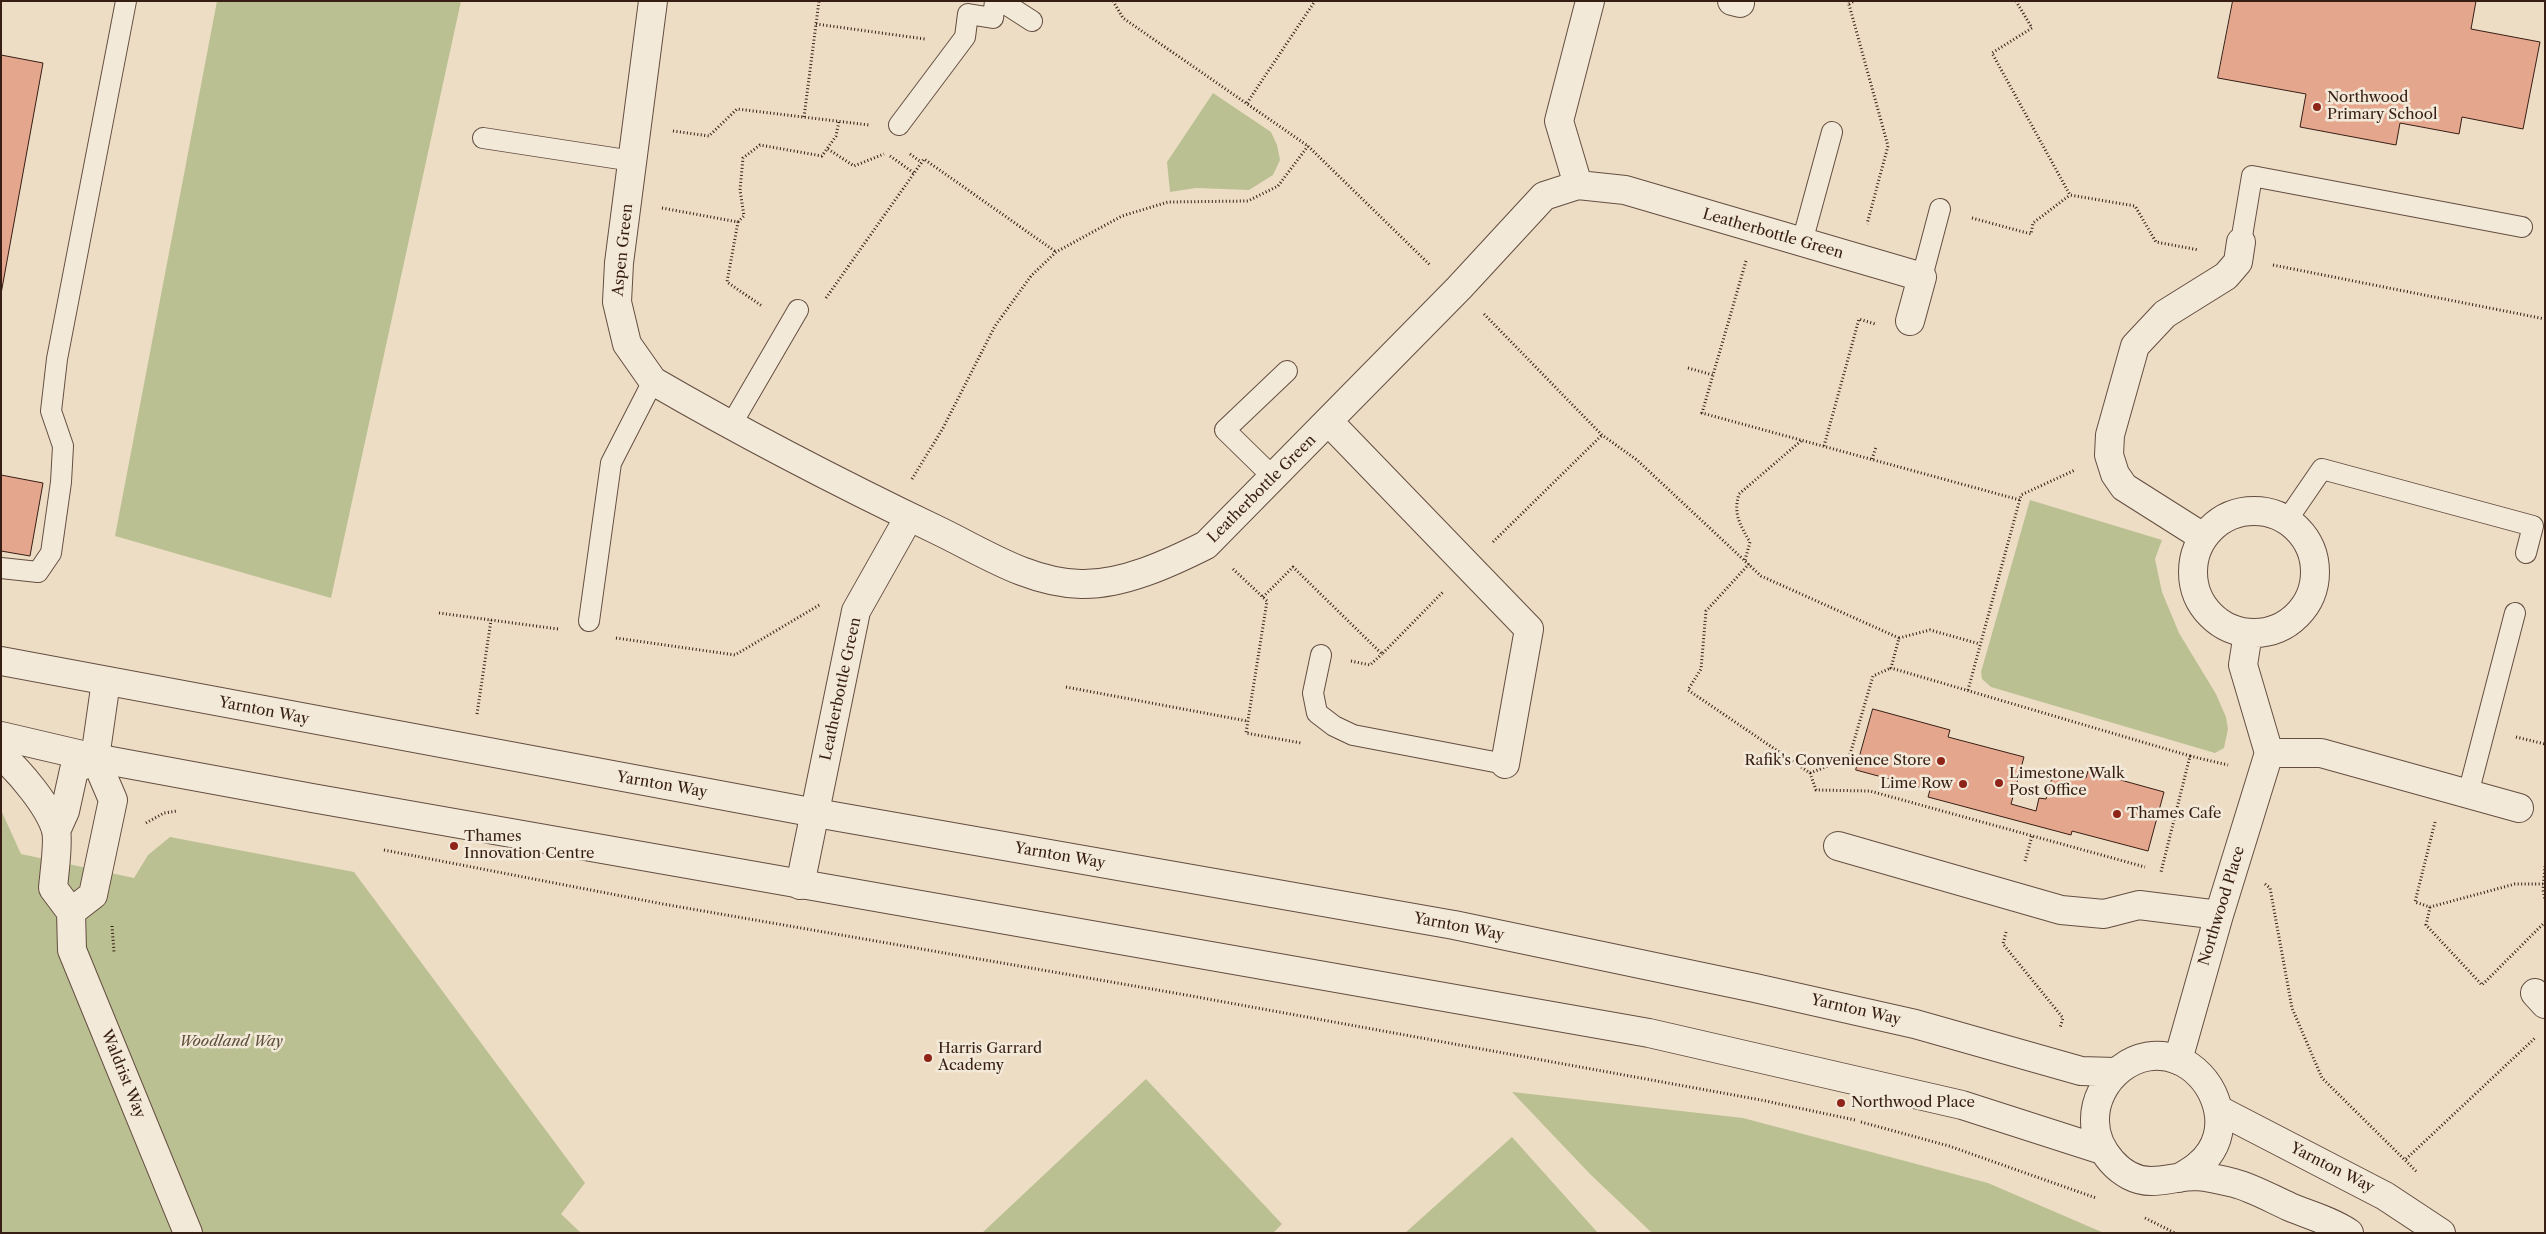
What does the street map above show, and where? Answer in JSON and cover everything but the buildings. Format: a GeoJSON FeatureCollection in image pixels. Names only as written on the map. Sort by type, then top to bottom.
{"type":"FeatureCollection","features":[{"type":"Feature","properties":{"kind":"street","name":"Aspen Green"},"geometry":{"type":"LineString","coordinates":[[653,1],[627,202],[617,302],[628,344],[653,381],[902,513]]}},
{"type":"Feature","properties":{"kind":"street"},"geometry":{"type":"LineString","coordinates":[[1578,185],[1559,121],[1590,1]]}},
{"type":"Feature","properties":{"kind":"street","name":"Leatherbottle Green"},"geometry":{"type":"LineString","coordinates":[[800,885],[856,612],[873,582],[902,513],[1032,576],[1082,584],[1120,578],[1164,566],[1206,545],[1330,422],[1458,290],[1544,196],[1578,185],[1625,190],[1922,277]]}},
{"type":"Feature","properties":{"kind":"street"},"geometry":{"type":"LineString","coordinates":[[2203,537],[2124,487],[2115,474],[2109,455],[2110,435],[2135,346],[2164,314],[2226,276],[2238,262],[2240,250]]}},
{"type":"Feature","properties":{"kind":"street"},"geometry":{"type":"LineString","coordinates":[[1910,321],[1922,277]]}},
{"type":"Feature","properties":{"kind":"street","name":"Leatherbottle Green"},"geometry":{"type":"LineString","coordinates":[[1330,422],[1529,628],[1504,764]]}},
{"type":"Feature","properties":{"kind":"street"},"geometry":{"type":"LineString","coordinates":[[2251,511],[2269,512],[2286,520],[2302,534],[2312,551],[2315,572],[2312,592],[2302,609],[2287,623],[2269,631],[2248,633],[2231,628],[2215,619],[2199,597],[2193,571],[2196,553],[2203,537],[2216,524],[2232,515],[2251,511]]}},
{"type":"Feature","properties":{"kind":"street"},"geometry":{"type":"LineString","coordinates":[[2248,633],[2243,665],[2269,753],[2321,753],[2519,808]]}},
{"type":"Feature","properties":{"kind":"street","name":"Yarnton Way"},"geometry":{"type":"LineString","coordinates":[[1,661],[816,813],[1454,926],[1755,988],[1916,1024],[2081,1071],[2114,1072]]}},
{"type":"Feature","properties":{"kind":"street"},"geometry":{"type":"LineString","coordinates":[[95,758],[74,770],[65,811],[56,831],[53,888],[71,912],[93,895],[113,800],[95,758],[106,681]]}},
{"type":"Feature","properties":{"kind":"street","name":"Yarnton Way"},"geometry":{"type":"LineString","coordinates":[[1,736],[95,758],[800,885],[1650,1033],[1962,1105],[2102,1150]]}},
{"type":"Feature","properties":{"kind":"street","name":"Northwood Place"},"geometry":{"type":"LineString","coordinates":[[2178,1060],[2218,915],[2269,753]]}},
{"type":"Feature","properties":{"kind":"street"},"geometry":{"type":"LineString","coordinates":[[1,755],[18,770],[56,831]]}},
{"type":"Feature","properties":{"kind":"street"},"geometry":{"type":"LineString","coordinates":[[1838,846],[2061,910],[2104,914],[2139,905],[2218,915]]}},
{"type":"Feature","properties":{"kind":"street","name":"Waldrist Way"},"geometry":{"type":"LineString","coordinates":[[71,912],[72,950],[188,1233]]}},
{"type":"Feature","properties":{"kind":"street","name":"Yarnton Way"},"geometry":{"type":"LineString","coordinates":[[2179,1178],[2197,1167],[2211,1151],[2218,1130],[2219,1110],[2206,1079],[2178,1060],[2154,1056],[2131,1062],[2114,1072],[2101,1089],[2095,1108],[2095,1129],[2102,1150],[2122,1171],[2150,1181],[2179,1178],[2197,1176],[2235,1183],[2349,1233]]}},
{"type":"Feature","properties":{"kind":"street","name":"Yarnton Way"},"geometry":{"type":"LineString","coordinates":[[2219,1110],[2385,1196],[2441,1233]]}},
{"type":"Feature","properties":{"kind":"lane"},"geometry":{"type":"LineString","coordinates":[[1,568],[38,572],[51,553],[62,482],[64,446],[51,411],[57,359],[126,1]]}},
{"type":"Feature","properties":{"kind":"lane"},"geometry":{"type":"LineString","coordinates":[[900,125],[961,44],[965,37],[968,14],[993,18],[995,1]]}},
{"type":"Feature","properties":{"kind":"lane"},"geometry":{"type":"LineString","coordinates":[[1001,1],[1032,21]]}},
{"type":"Feature","properties":{"kind":"lane"},"geometry":{"type":"LineString","coordinates":[[1802,242],[1832,132]]}},
{"type":"Feature","properties":{"kind":"lane"},"geometry":{"type":"LineString","coordinates":[[482,138],[633,161]]}},
{"type":"Feature","properties":{"kind":"lane"},"geometry":{"type":"LineString","coordinates":[[2240,250],[2252,176],[2522,227]]}},
{"type":"Feature","properties":{"kind":"lane"},"geometry":{"type":"LineString","coordinates":[[1922,277],[1940,209]]}},
{"type":"Feature","properties":{"kind":"lane"},"geometry":{"type":"LineString","coordinates":[[731,424],[794,317]]}},
{"type":"Feature","properties":{"kind":"lane"},"geometry":{"type":"LineString","coordinates":[[1274,478],[1225,430],[1287,371]]}},
{"type":"Feature","properties":{"kind":"lane"},"geometry":{"type":"LineString","coordinates":[[589,620],[611,463],[653,381]]}},
{"type":"Feature","properties":{"kind":"lane"},"geometry":{"type":"LineString","coordinates":[[2286,520],[2322,469],[2533,526],[2526,553]]}},
{"type":"Feature","properties":{"kind":"lane"},"geometry":{"type":"LineString","coordinates":[[2456,791],[2515,613]]}},
{"type":"Feature","properties":{"kind":"lane"},"geometry":{"type":"LineString","coordinates":[[1321,655],[1313,693],[1317,713],[1334,726],[1353,734],[1504,764]]}},
{"type":"Feature","properties":{"kind":"path"},"geometry":{"type":"LineString","coordinates":[[804,117],[819,1]]}},
{"type":"Feature","properties":{"kind":"path"},"geometry":{"type":"LineString","coordinates":[[1113,1],[1123,18],[1308,146],[1458,290],[1602,436],[1637,460],[1761,576],[1899,638],[1930,630],[1980,644]]}},
{"type":"Feature","properties":{"kind":"path"},"geometry":{"type":"LineString","coordinates":[[1247,103],[1315,1]]}},
{"type":"Feature","properties":{"kind":"path"},"geometry":{"type":"LineString","coordinates":[[1854,1],[1848,3],[1888,146],[1857,258]]}},
{"type":"Feature","properties":{"kind":"path"},"geometry":{"type":"LineString","coordinates":[[2016,1],[2032,28],[1992,53],[2070,195]]}},
{"type":"Feature","properties":{"kind":"path"},"geometry":{"type":"LineString","coordinates":[[816,24],[961,44]]}},
{"type":"Feature","properties":{"kind":"path"},"geometry":{"type":"LineString","coordinates":[[637,126],[709,136],[737,109],[872,125]]}},
{"type":"Feature","properties":{"kind":"path"},"geometry":{"type":"LineString","coordinates":[[839,121],[836,136],[822,156],[760,146],[743,158],[740,190],[744,216],[738,222],[727,282],[794,317],[825,300],[924,159],[1056,252]]}},
{"type":"Feature","properties":{"kind":"path"},"geometry":{"type":"LineString","coordinates":[[902,513],[995,326],[1031,276],[1056,252],[1122,216],[1168,202],[1248,202],[1278,186],[1308,146]]}},
{"type":"Feature","properties":{"kind":"path"},"geometry":{"type":"LineString","coordinates":[[828,149],[854,166],[886,154],[914,173]]}},
{"type":"Feature","properties":{"kind":"path"},"geometry":{"type":"LineString","coordinates":[[908,152],[921,162]]}},
{"type":"Feature","properties":{"kind":"path"},"geometry":{"type":"LineString","coordinates":[[1940,209],[2031,234],[2033,223],[2070,195],[2135,206],[2156,242],[2240,250],[2545,319]]}},
{"type":"Feature","properties":{"kind":"path"},"geometry":{"type":"LineString","coordinates":[[627,202],[738,222]]}},
{"type":"Feature","properties":{"kind":"path"},"geometry":{"type":"LineString","coordinates":[[1755,228],[1702,413],[2020,500]]}},
{"type":"Feature","properties":{"kind":"path"},"geometry":{"type":"LineString","coordinates":[[1824,446],[1858,319],[1878,325]]}},
{"type":"Feature","properties":{"kind":"path"},"geometry":{"type":"LineString","coordinates":[[1688,368],[1713,375]]}},
{"type":"Feature","properties":{"kind":"path"},"geometry":{"type":"LineString","coordinates":[[1263,597],[1293,567],[1382,654],[1469,565],[1602,436]]}},
{"type":"Feature","properties":{"kind":"path"},"geometry":{"type":"LineString","coordinates":[[1744,560],[1750,542],[1737,520],[1736,506],[1740,494],[1802,440]]}},
{"type":"Feature","properties":{"kind":"path"},"geometry":{"type":"LineString","coordinates":[[1872,460],[1876,447]]}},
{"type":"Feature","properties":{"kind":"path"},"geometry":{"type":"LineString","coordinates":[[1968,690],[2021,495],[2109,455]]}},
{"type":"Feature","properties":{"kind":"path"},"geometry":{"type":"LineString","coordinates":[[1749,564],[1706,611],[1701,669],[1688,690],[1810,773],[1816,790],[1870,791],[2160,872],[2190,756],[1891,668],[1873,676],[1850,758],[1810,773]]}},
{"type":"Feature","properties":{"kind":"path"},"geometry":{"type":"LineString","coordinates":[[607,637],[735,655],[813,607],[873,582]]}},
{"type":"Feature","properties":{"kind":"path"},"geometry":{"type":"LineString","coordinates":[[439,613],[568,631]]}},
{"type":"Feature","properties":{"kind":"path"},"geometry":{"type":"LineString","coordinates":[[476,722],[491,620]]}},
{"type":"Feature","properties":{"kind":"path"},"geometry":{"type":"LineString","coordinates":[[1891,668],[1899,638]]}},
{"type":"Feature","properties":{"kind":"path"},"geometry":{"type":"LineString","coordinates":[[1066,688],[1247,721]]}},
{"type":"Feature","properties":{"kind":"path"},"geometry":{"type":"LineString","coordinates":[[2456,791],[2415,902],[2430,907],[2515,884],[2543,884]]}},
{"type":"Feature","properties":{"kind":"path"},"geometry":{"type":"LineString","coordinates":[[142,827],[148,820],[164,813],[180,811]]}},
{"type":"Feature","properties":{"kind":"path"},"geometry":{"type":"LineString","coordinates":[[2023,868],[2032,836]]}},
{"type":"Feature","properties":{"kind":"path"},"geometry":{"type":"LineString","coordinates":[[379,849],[673,906],[1186,995],[1762,1100],[1862,1122],[1949,1146],[2103,1200]]}},
{"type":"Feature","properties":{"kind":"path"},"geometry":{"type":"LineString","coordinates":[[2236,860],[2270,888],[2292,1008],[2322,1078],[2406,1158],[2418,1173]]}},
{"type":"Feature","properties":{"kind":"path"},"geometry":{"type":"LineString","coordinates":[[2545,866],[2543,884],[2545,900]]}},
{"type":"Feature","properties":{"kind":"path"},"geometry":{"type":"LineString","coordinates":[[2430,907],[2426,925],[2482,985],[2545,922]]}},
{"type":"Feature","properties":{"kind":"path"},"geometry":{"type":"LineString","coordinates":[[112,924],[115,958]]}},
{"type":"Feature","properties":{"kind":"path"},"geometry":{"type":"LineString","coordinates":[[2007,926],[2003,944],[2063,1018],[2058,1032]]}},
{"type":"Feature","properties":{"kind":"path"},"geometry":{"type":"LineString","coordinates":[[2406,1158],[2538,1035]]}},
{"type":"Feature","properties":{"kind":"path"},"geometry":{"type":"LineString","coordinates":[[2140,1215],[2175,1233]]}},
{"type":"Feature","properties":{"kind":"green space"},"geometry":{"type":"Polygon","coordinates":[[[217,1],[461,1],[331,598],[115,536],[217,1]]]}},
{"type":"Feature","properties":{"kind":"green space"},"geometry":{"type":"Polygon","coordinates":[[[1213,93],[1271,132],[1277,145],[1280,160],[1273,175],[1249,190],[1196,188],[1170,192],[1167,162],[1213,93]]]}},
{"type":"Feature","properties":{"kind":"green space"},"geometry":{"type":"Polygon","coordinates":[[[2030,500],[2162,540],[2155,559],[2162,592],[2179,633],[2216,694],[2226,717],[2228,729],[2224,748],[2215,753],[1991,687],[1982,679],[1981,672],[2030,500]]]}},
{"type":"Feature","properties":{"kind":"green space","name":"Woodland Way"},"geometry":{"type":"Polygon","coordinates":[[[1,810],[21,854],[134,878],[148,855],[170,837],[354,872],[585,1183],[561,1214],[581,1233],[1,1233],[1,810]]]}},
{"type":"Feature","properties":{"kind":"green space"},"geometry":{"type":"Polygon","coordinates":[[[1146,1079],[1282,1224],[1273,1233],[982,1233],[1146,1079]]]}},
{"type":"Feature","properties":{"kind":"green space"},"geometry":{"type":"Polygon","coordinates":[[[1512,1092],[1743,1118],[1988,1183],[2104,1233],[1652,1233],[1590,1174],[1512,1092]]]}},
{"type":"Feature","properties":{"kind":"green space"},"geometry":{"type":"Polygon","coordinates":[[[1512,1137],[1598,1233],[1405,1233],[1512,1137]]]}},
{"type":"Feature","properties":{"kind":"place","name":"Northwood Primary School"},"geometry":{"type":"Point","coordinates":[2317,107]}},
{"type":"Feature","properties":{"kind":"place","name":"Rafik's Convenience Store"},"geometry":{"type":"Point","coordinates":[1941,761]}},
{"type":"Feature","properties":{"kind":"place","name":"Limestone Walk Post Office"},"geometry":{"type":"Point","coordinates":[1999,783]}},
{"type":"Feature","properties":{"kind":"place","name":"Lime Row"},"geometry":{"type":"Point","coordinates":[1963,784]}},
{"type":"Feature","properties":{"kind":"place","name":"Thames Cafe"},"geometry":{"type":"Point","coordinates":[2117,814]}},
{"type":"Feature","properties":{"kind":"place","name":"Thames Innovation Centre"},"geometry":{"type":"Point","coordinates":[454,846]}},
{"type":"Feature","properties":{"kind":"place","name":"Harris Garrard Academy"},"geometry":{"type":"Point","coordinates":[928,1058]}},
{"type":"Feature","properties":{"kind":"place","name":"Northwood Place"},"geometry":{"type":"Point","coordinates":[1841,1103]}}]}
